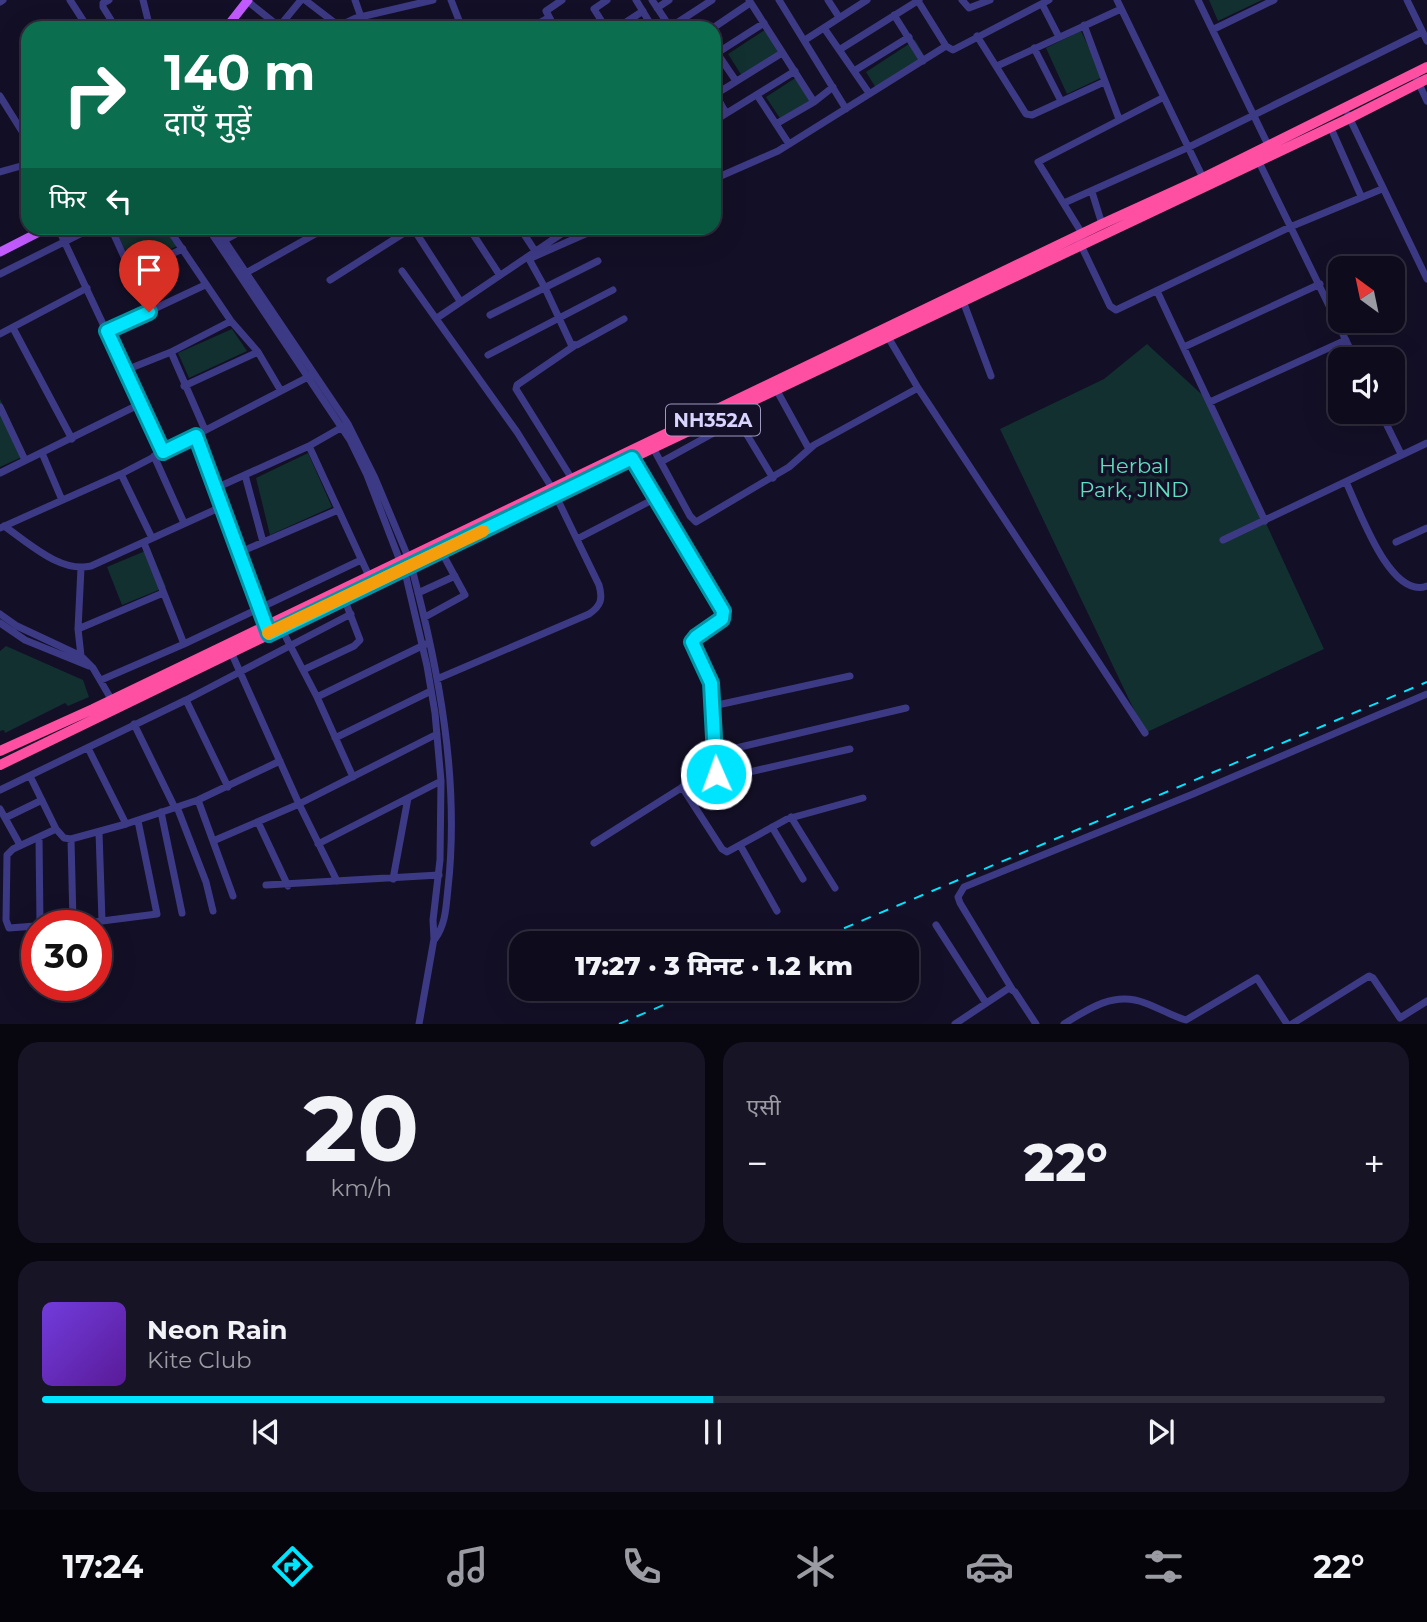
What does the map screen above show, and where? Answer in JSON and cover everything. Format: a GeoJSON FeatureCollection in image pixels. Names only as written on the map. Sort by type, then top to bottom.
{"type":"FeatureCollection","features":[{"type":"Feature","properties":{"kind":"highway","name":"NH352A"},"geometry":{"type":"LineString","coordinates":[[1256,156],[1268,145],[1344,108],[1423,76]]}},
{"type":"Feature","properties":{"kind":"highway","name":"NH352A"},"geometry":{"type":"LineString","coordinates":[[0,765],[114,704],[267,630],[369,576],[441,551],[554,492],[572,479],[652,445],[1256,156],[1350,118],[1423,76]]}},
{"type":"Feature","properties":{"kind":"highway","name":"NH352A"},"geometry":{"type":"LineString","coordinates":[[0,751],[231,652],[267,630],[281,628],[344,598],[406,563],[632,458],[652,445],[736,415],[776,389],[963,301],[1080,239],[1102,224],[1205,182]]}},
{"type":"Feature","properties":{"kind":"main road"},"geometry":{"type":"LineString","coordinates":[[232,21],[249,1]]}},
{"type":"Feature","properties":{"kind":"main road"},"geometry":{"type":"LineString","coordinates":[[236,21],[249,1]]}},
{"type":"Feature","properties":{"kind":"main road"},"geometry":{"type":"LineString","coordinates":[[0,252],[33,235]]}},
{"type":"Feature","properties":{"kind":"street"},"geometry":{"type":"LineString","coordinates":[[70,0],[84,21]]}},
{"type":"Feature","properties":{"kind":"street"},"geometry":{"type":"LineString","coordinates":[[109,0],[103,3],[103,7],[112,21]]}},
{"type":"Feature","properties":{"kind":"street"},"geometry":{"type":"LineString","coordinates":[[143,0],[148,21]]}},
{"type":"Feature","properties":{"kind":"street"},"geometry":{"type":"LineString","coordinates":[[285,21],[303,0],[330,21]]}},
{"type":"Feature","properties":{"kind":"street"},"geometry":{"type":"LineString","coordinates":[[355,0],[361,17]]}},
{"type":"Feature","properties":{"kind":"street"},"geometry":{"type":"LineString","coordinates":[[350,21],[433,0]]}},
{"type":"Feature","properties":{"kind":"street"},"geometry":{"type":"LineString","coordinates":[[550,21],[546,10],[562,0]]}},
{"type":"Feature","properties":{"kind":"street"},"geometry":{"type":"LineString","coordinates":[[602,21],[594,9],[607,0]]}},
{"type":"Feature","properties":{"kind":"street"},"geometry":{"type":"LineString","coordinates":[[636,0],[649,21]]}},
{"type":"Feature","properties":{"kind":"street"},"geometry":{"type":"LineString","coordinates":[[652,0],[665,21]]}},
{"type":"Feature","properties":{"kind":"street"},"geometry":{"type":"LineString","coordinates":[[657,8],[669,0]]}},
{"type":"Feature","properties":{"kind":"street"},"geometry":{"type":"LineString","coordinates":[[680,21],[712,0]]}},
{"type":"Feature","properties":{"kind":"street"},"geometry":{"type":"LineString","coordinates":[[779,0],[846,109]]}},
{"type":"Feature","properties":{"kind":"street"},"geometry":{"type":"LineString","coordinates":[[828,0],[839,17]]}},
{"type":"Feature","properties":{"kind":"street"},"geometry":{"type":"LineString","coordinates":[[805,40],[867,0]]}},
{"type":"Feature","properties":{"kind":"street"},"geometry":{"type":"LineString","coordinates":[[839,50],[918,0],[946,46],[953,50],[1046,2],[1059,37]]}},
{"type":"Feature","properties":{"kind":"street"},"geometry":{"type":"LineString","coordinates":[[962,0],[970,8],[990,0]]}},
{"type":"Feature","properties":{"kind":"street"},"geometry":{"type":"LineString","coordinates":[[1117,0],[1205,182]]}},
{"type":"Feature","properties":{"kind":"street"},"geometry":{"type":"LineString","coordinates":[[1198,0],[1268,145]]}},
{"type":"Feature","properties":{"kind":"street"},"geometry":{"type":"LineString","coordinates":[[1214,29],[1274,0]]}},
{"type":"Feature","properties":{"kind":"street"},"geometry":{"type":"LineString","coordinates":[[1407,0],[1427,41]]}},
{"type":"Feature","properties":{"kind":"street"},"geometry":{"type":"LineString","coordinates":[[249,1],[273,21]]}},
{"type":"Feature","properties":{"kind":"street"},"geometry":{"type":"LineString","coordinates":[[453,1],[459,21]]}},
{"type":"Feature","properties":{"kind":"street"},"geometry":{"type":"LineString","coordinates":[[721,22],[750,1],[814,102]]}},
{"type":"Feature","properties":{"kind":"street"},"geometry":{"type":"LineString","coordinates":[[997,66],[1121,9]]}},
{"type":"Feature","properties":{"kind":"street"},"geometry":{"type":"LineString","coordinates":[[628,21],[643,11]]}},
{"type":"Feature","properties":{"kind":"street"},"geometry":{"type":"LineString","coordinates":[[894,15],[923,61]]}},
{"type":"Feature","properties":{"kind":"street"},"geometry":{"type":"LineString","coordinates":[[543,21],[548,18]]}},
{"type":"Feature","properties":{"kind":"street"},"geometry":{"type":"LineString","coordinates":[[721,48],[764,23]]}},
{"type":"Feature","properties":{"kind":"street"},"geometry":{"type":"LineString","coordinates":[[1084,25],[1119,120]]}},
{"type":"Feature","properties":{"kind":"street"},"geometry":{"type":"LineString","coordinates":[[824,28],[869,93]]}},
{"type":"Feature","properties":{"kind":"street"},"geometry":{"type":"LineString","coordinates":[[1064,203],[1189,148],[1422,32]]}},
{"type":"Feature","properties":{"kind":"street"},"geometry":{"type":"LineString","coordinates":[[977,36],[1026,114],[1031,115],[1104,82]]}},
{"type":"Feature","properties":{"kind":"street"},"geometry":{"type":"LineString","coordinates":[[854,71],[909,37]]}},
{"type":"Feature","properties":{"kind":"street"},"geometry":{"type":"LineString","coordinates":[[721,176],[789,144],[946,46]]}},
{"type":"Feature","properties":{"kind":"street"},"geometry":{"type":"LineString","coordinates":[[1034,48],[1060,101]]}},
{"type":"Feature","properties":{"kind":"street"},"geometry":{"type":"LineString","coordinates":[[721,90],[782,53]]}},
{"type":"Feature","properties":{"kind":"street"},"geometry":{"type":"LineString","coordinates":[[721,60],[736,81]]}},
{"type":"Feature","properties":{"kind":"street"},"geometry":{"type":"LineString","coordinates":[[721,116],[795,71]]}},
{"type":"Feature","properties":{"kind":"street"},"geometry":{"type":"LineString","coordinates":[[1423,76],[1427,101]]}},
{"type":"Feature","properties":{"kind":"street"},"geometry":{"type":"LineString","coordinates":[[776,124],[814,102],[833,87]]}},
{"type":"Feature","properties":{"kind":"street"},"geometry":{"type":"LineString","coordinates":[[757,95],[789,144]]}},
{"type":"Feature","properties":{"kind":"street"},"geometry":{"type":"LineString","coordinates":[[0,96],[20,128]]}},
{"type":"Feature","properties":{"kind":"street"},"geometry":{"type":"LineString","coordinates":[[1164,97],[1103,130],[1040,159],[1040,165],[1064,203],[1112,309],[1122,309],[1290,228],[1382,189]]}},
{"type":"Feature","properties":{"kind":"street"},"geometry":{"type":"LineString","coordinates":[[721,104],[726,113]]}},
{"type":"Feature","properties":{"kind":"street"},"geometry":{"type":"LineString","coordinates":[[1344,108],[1427,279]]}},
{"type":"Feature","properties":{"kind":"street"},"geometry":{"type":"LineString","coordinates":[[1330,126],[1362,196]]}},
{"type":"Feature","properties":{"kind":"street"},"geometry":{"type":"LineString","coordinates":[[1256,156],[1349,347]]}},
{"type":"Feature","properties":{"kind":"street"},"geometry":{"type":"LineString","coordinates":[[0,172],[21,166]]}},
{"type":"Feature","properties":{"kind":"street"},"geometry":{"type":"LineString","coordinates":[[1092,192],[1102,224]]}},
{"type":"Feature","properties":{"kind":"street"},"geometry":{"type":"LineString","coordinates":[[62,235],[163,452]]}},
{"type":"Feature","properties":{"kind":"street"},"geometry":{"type":"LineString","coordinates":[[0,274],[77,235]]}},
{"type":"Feature","properties":{"kind":"street"},"geometry":{"type":"LineString","coordinates":[[114,235],[149,312]]}},
{"type":"Feature","properties":{"kind":"street"},"geometry":{"type":"LineString","coordinates":[[173,235],[231,321],[258,352],[282,391]]}},
{"type":"Feature","properties":{"kind":"street"},"geometry":{"type":"LineString","coordinates":[[213,235],[243,274],[344,425],[406,563],[425,617],[437,734],[440,816],[434,939],[419,1024]]}},
{"type":"Feature","properties":{"kind":"street"},"geometry":{"type":"LineString","coordinates":[[221,235],[243,274]]}},
{"type":"Feature","properties":{"kind":"street"},"geometry":{"type":"LineString","coordinates":[[225,240],[234,235]]}},
{"type":"Feature","properties":{"kind":"street"},"geometry":{"type":"LineString","coordinates":[[243,274],[313,235]]}},
{"type":"Feature","properties":{"kind":"street"},"geometry":{"type":"LineString","coordinates":[[330,280],[401,235]]}},
{"type":"Feature","properties":{"kind":"street"},"geometry":{"type":"LineString","coordinates":[[417,235],[460,302]]}},
{"type":"Feature","properties":{"kind":"street"},"geometry":{"type":"LineString","coordinates":[[474,235],[499,274]]}},
{"type":"Feature","properties":{"kind":"street"},"geometry":{"type":"LineString","coordinates":[[525,235],[535,251]]}},
{"type":"Feature","properties":{"kind":"street"},"geometry":{"type":"LineString","coordinates":[[437,318],[559,235]]}},
{"type":"Feature","properties":{"kind":"street"},"geometry":{"type":"LineString","coordinates":[[514,264],[583,235]]}},
{"type":"Feature","properties":{"kind":"street"},"geometry":{"type":"LineString","coordinates":[[131,271],[183,250]]}},
{"type":"Feature","properties":{"kind":"street"},"geometry":{"type":"LineString","coordinates":[[529,259],[574,346]]}},
{"type":"Feature","properties":{"kind":"street"},"geometry":{"type":"LineString","coordinates":[[490,315],[598,261]]}},
{"type":"Feature","properties":{"kind":"street"},"geometry":{"type":"LineString","coordinates":[[402,271],[517,432],[554,492],[600,585],[601,601],[596,609],[437,678]]}},
{"type":"Feature","properties":{"kind":"street"},"geometry":{"type":"LineString","coordinates":[[1184,347],[1320,284]]}},
{"type":"Feature","properties":{"kind":"street"},"geometry":{"type":"LineString","coordinates":[[107,331],[205,285]]}},
{"type":"Feature","properties":{"kind":"street"},"geometry":{"type":"LineString","coordinates":[[0,334],[87,288]]}},
{"type":"Feature","properties":{"kind":"street"},"geometry":{"type":"LineString","coordinates":[[488,355],[614,290]]}},
{"type":"Feature","properties":{"kind":"street"},"geometry":{"type":"LineString","coordinates":[[1157,291],[1265,521]]}},
{"type":"Feature","properties":{"kind":"street"},"geometry":{"type":"LineString","coordinates":[[963,301],[991,376]]}},
{"type":"Feature","properties":{"kind":"street"},"geometry":{"type":"LineString","coordinates":[[572,479],[516,389],[517,385],[574,346],[624,319]]}},
{"type":"Feature","properties":{"kind":"street"},"geometry":{"type":"LineString","coordinates":[[126,370],[171,352],[231,321]]}},
{"type":"Feature","properties":{"kind":"street"},"geometry":{"type":"LineString","coordinates":[[13,328],[72,439]]}},
{"type":"Feature","properties":{"kind":"street"},"geometry":{"type":"LineString","coordinates":[[888,337],[918,388],[1145,733]]}},
{"type":"Feature","properties":{"kind":"street"},"geometry":{"type":"LineString","coordinates":[[1210,402],[1346,340]]}},
{"type":"Feature","properties":{"kind":"street"},"geometry":{"type":"LineString","coordinates":[[171,352],[205,430]]}},
{"type":"Feature","properties":{"kind":"street"},"geometry":{"type":"LineString","coordinates":[[184,386],[258,352]]}},
{"type":"Feature","properties":{"kind":"street"},"geometry":{"type":"LineString","coordinates":[[2,527],[121,474],[312,375]]}},
{"type":"Feature","properties":{"kind":"street"},"geometry":{"type":"LineString","coordinates":[[652,445],[690,516],[696,522],[773,478],[794,464],[809,449],[918,388]]}},
{"type":"Feature","properties":{"kind":"street"},"geometry":{"type":"LineString","coordinates":[[776,389],[809,449]]}},
{"type":"Feature","properties":{"kind":"street"},"geometry":{"type":"LineString","coordinates":[[0,473],[140,404]]}},
{"type":"Feature","properties":{"kind":"street"},"geometry":{"type":"LineString","coordinates":[[0,407],[25,460]]}},
{"type":"Feature","properties":{"kind":"street"},"geometry":{"type":"LineString","coordinates":[[661,463],[736,415],[773,478]]}},
{"type":"Feature","properties":{"kind":"street"},"geometry":{"type":"LineString","coordinates":[[1386,424],[1401,454]]}},
{"type":"Feature","properties":{"kind":"street"},"geometry":{"type":"LineString","coordinates":[[216,488],[309,446],[344,425]]}},
{"type":"Feature","properties":{"kind":"street"},"geometry":{"type":"LineString","coordinates":[[196,436],[267,630]]}},
{"type":"Feature","properties":{"kind":"street"},"geometry":{"type":"LineString","coordinates":[[1223,540],[1427,443]]}},
{"type":"Feature","properties":{"kind":"street"},"geometry":{"type":"LineString","coordinates":[[309,446],[369,576]]}},
{"type":"Feature","properties":{"kind":"street"},"geometry":{"type":"LineString","coordinates":[[42,453],[62,500]]}},
{"type":"Feature","properties":{"kind":"street"},"geometry":{"type":"LineString","coordinates":[[154,456],[184,523]]}},
{"type":"Feature","properties":{"kind":"street"},"geometry":{"type":"LineString","coordinates":[[632,458],[723,611],[722,619],[692,642],[710,678],[714,767],[719,779],[850,749]]}},
{"type":"Feature","properties":{"kind":"street"},"geometry":{"type":"LineString","coordinates":[[121,474],[152,538]]}},
{"type":"Feature","properties":{"kind":"street"},"geometry":{"type":"LineString","coordinates":[[244,475],[263,542]]}},
{"type":"Feature","properties":{"kind":"street"},"geometry":{"type":"LineString","coordinates":[[1346,482],[1388,568],[1405,585],[1419,589],[1427,586]]}},
{"type":"Feature","properties":{"kind":"street"},"geometry":{"type":"LineString","coordinates":[[577,539],[656,498]]}},
{"type":"Feature","properties":{"kind":"street"},"geometry":{"type":"LineString","coordinates":[[2,527],[54,559],[81,568],[144,543],[221,507]]}},
{"type":"Feature","properties":{"kind":"street"},"geometry":{"type":"LineString","coordinates":[[238,553],[338,510]]}},
{"type":"Feature","properties":{"kind":"street"},"geometry":{"type":"LineString","coordinates":[[1396,542],[1427,528]]}},
{"type":"Feature","properties":{"kind":"street"},"geometry":{"type":"LineString","coordinates":[[144,543],[184,644]]}},
{"type":"Feature","properties":{"kind":"street"},"geometry":{"type":"LineString","coordinates":[[425,617],[465,595],[441,551]]}},
{"type":"Feature","properties":{"kind":"street"},"geometry":{"type":"LineString","coordinates":[[101,680],[184,644],[361,559]]}},
{"type":"Feature","properties":{"kind":"street"},"geometry":{"type":"LineString","coordinates":[[406,563],[437,678],[446,738],[451,859],[442,930],[434,939]]}},
{"type":"Feature","properties":{"kind":"street"},"geometry":{"type":"LineString","coordinates":[[81,568],[78,629],[81,656]]}},
{"type":"Feature","properties":{"kind":"street"},"geometry":{"type":"LineString","coordinates":[[418,593],[455,576]]}},
{"type":"Feature","properties":{"kind":"street"},"geometry":{"type":"LineString","coordinates":[[78,629],[163,593]]}},
{"type":"Feature","properties":{"kind":"street"},"geometry":{"type":"LineString","coordinates":[[303,670],[358,643],[360,636],[344,598]]}},
{"type":"Feature","properties":{"kind":"street"},"geometry":{"type":"LineString","coordinates":[[0,614],[17,626],[81,656],[93,668],[114,704]]}},
{"type":"Feature","properties":{"kind":"street"},"geometry":{"type":"LineString","coordinates":[[0,790],[186,700],[351,614]]}},
{"type":"Feature","properties":{"kind":"street"},"geometry":{"type":"LineString","coordinates":[[0,623],[26,640],[93,668]]}},
{"type":"Feature","properties":{"kind":"street"},"geometry":{"type":"LineString","coordinates":[[281,628],[317,697],[353,777]]}},
{"type":"Feature","properties":{"kind":"street"},"geometry":{"type":"LineString","coordinates":[[317,697],[427,644]]}},
{"type":"Feature","properties":{"kind":"street"},"geometry":{"type":"LineString","coordinates":[[231,652],[299,804],[337,881]]}},
{"type":"Feature","properties":{"kind":"street"},"geometry":{"type":"LineString","coordinates":[[713,706],[850,676]]}},
{"type":"Feature","properties":{"kind":"street"},"geometry":{"type":"LineString","coordinates":[[335,738],[431,691]]}},
{"type":"Feature","properties":{"kind":"street"},"geometry":{"type":"LineString","coordinates":[[1036,1024],[960,903],[958,897],[964,887],[1193,794],[1427,694]]}},
{"type":"Feature","properties":{"kind":"street"},"geometry":{"type":"LineString","coordinates":[[186,700],[228,787]]}},
{"type":"Feature","properties":{"kind":"street"},"geometry":{"type":"LineString","coordinates":[[715,753],[906,708]]}},
{"type":"Feature","properties":{"kind":"street"},"geometry":{"type":"LineString","coordinates":[[134,724],[176,808],[206,882],[213,911]]}},
{"type":"Feature","properties":{"kind":"street"},"geometry":{"type":"LineString","coordinates":[[213,841],[299,804],[437,734]]}},
{"type":"Feature","properties":{"kind":"street"},"geometry":{"type":"LineString","coordinates":[[88,748],[126,824]]}},
{"type":"Feature","properties":{"kind":"street"},"geometry":{"type":"LineString","coordinates":[[30,776],[56,829],[64,838],[71,839],[138,821],[198,800],[280,761]]}},
{"type":"Feature","properties":{"kind":"street"},"geometry":{"type":"LineString","coordinates":[[594,843],[714,767]]}},
{"type":"Feature","properties":{"kind":"street"},"geometry":{"type":"LineString","coordinates":[[318,844],[440,781]]}},
{"type":"Feature","properties":{"kind":"street"},"geometry":{"type":"LineString","coordinates":[[682,788],[724,851],[791,817],[863,798]]}},
{"type":"Feature","properties":{"kind":"street"},"geometry":{"type":"LineString","coordinates":[[393,879],[408,798]]}},
{"type":"Feature","properties":{"kind":"street"},"geometry":{"type":"LineString","coordinates":[[5,818],[42,800]]}},
{"type":"Feature","properties":{"kind":"street"},"geometry":{"type":"LineString","coordinates":[[198,800],[233,896]]}},
{"type":"Feature","properties":{"kind":"street"},"geometry":{"type":"LineString","coordinates":[[0,808],[20,845]]}},
{"type":"Feature","properties":{"kind":"street"},"geometry":{"type":"LineString","coordinates":[[161,812],[183,913]]}},
{"type":"Feature","properties":{"kind":"street"},"geometry":{"type":"LineString","coordinates":[[440,816],[451,815]]}},
{"type":"Feature","properties":{"kind":"street"},"geometry":{"type":"LineString","coordinates":[[791,817],[835,888]]}},
{"type":"Feature","properties":{"kind":"street"},"geometry":{"type":"LineString","coordinates":[[112,920],[157,914],[138,821]]}},
{"type":"Feature","properties":{"kind":"street"},"geometry":{"type":"LineString","coordinates":[[258,822],[288,886]]}},
{"type":"Feature","properties":{"kind":"street"},"geometry":{"type":"LineString","coordinates":[[772,827],[803,879]]}},
{"type":"Feature","properties":{"kind":"street"},"geometry":{"type":"LineString","coordinates":[[21,927],[7,926],[3,884],[6,855],[20,845],[56,829]]}},
{"type":"Feature","properties":{"kind":"street"},"geometry":{"type":"LineString","coordinates":[[99,832],[102,910]]}},
{"type":"Feature","properties":{"kind":"street"},"geometry":{"type":"LineString","coordinates":[[39,837],[40,910]]}},
{"type":"Feature","properties":{"kind":"street"},"geometry":{"type":"LineString","coordinates":[[71,839],[73,910]]}},
{"type":"Feature","properties":{"kind":"street"},"geometry":{"type":"LineString","coordinates":[[740,845],[777,911]]}},
{"type":"Feature","properties":{"kind":"street"},"geometry":{"type":"LineString","coordinates":[[266,885],[288,886],[439,875]]}},
{"type":"Feature","properties":{"kind":"street"},"geometry":{"type":"LineString","coordinates":[[936,925],[986,1003]]}},
{"type":"Feature","properties":{"kind":"street"},"geometry":{"type":"LineString","coordinates":[[1064,1024],[1096,1005],[1126,999],[1143,1002],[1186,1020],[1256,978],[1289,1024],[1369,976],[1400,1018],[1427,1001]]}},
{"type":"Feature","properties":{"kind":"street"},"geometry":{"type":"LineString","coordinates":[[955,1024],[1006,989],[1012,989]]}},
{"type":"Feature","properties":{"kind":"green space"},"geometry":{"type":"Polygon","coordinates":[[[1209,0],[1262,0],[1218,21],[1209,0]]]}},
{"type":"Feature","properties":{"kind":"green space"},"geometry":{"type":"Polygon","coordinates":[[[768,28],[782,51],[742,76],[728,54],[768,28]]]}},
{"type":"Feature","properties":{"kind":"green space"},"geometry":{"type":"Polygon","coordinates":[[[1081,31],[1103,77],[1067,94],[1046,48],[1081,31]]]}},
{"type":"Feature","properties":{"kind":"green space"},"geometry":{"type":"Polygon","coordinates":[[[915,40],[925,57],[876,88],[866,72],[915,40]]]}},
{"type":"Feature","properties":{"kind":"green space"},"geometry":{"type":"Polygon","coordinates":[[[800,75],[815,98],[781,120],[766,97],[800,75]]]}},
{"type":"Feature","properties":{"kind":"green space"},"geometry":{"type":"Polygon","coordinates":[[[118,235],[170,235],[177,246],[134,267],[118,235]]]}},
{"type":"Feature","properties":{"kind":"green space"},"geometry":{"type":"Polygon","coordinates":[[[232,329],[247,351],[189,378],[178,353],[232,329]]]}},
{"type":"Feature","properties":{"kind":"green space","name":"Herbal Park, JIND"},"geometry":{"type":"Polygon","coordinates":[[[1147,344],[1210,402],[1324,649],[1145,733],[1000,429],[1104,379],[1147,344]]]}},
{"type":"Feature","properties":{"kind":"green space"},"geometry":{"type":"Polygon","coordinates":[[[0,399],[26,455],[0,467],[0,399]]]}},
{"type":"Feature","properties":{"kind":"green space"},"geometry":{"type":"Polygon","coordinates":[[[308,453],[332,507],[270,535],[256,478],[308,453]]]}},
{"type":"Feature","properties":{"kind":"green space"},"geometry":{"type":"Polygon","coordinates":[[[150,549],[166,587],[122,605],[107,567],[150,549]]]}},
{"type":"Feature","properties":{"kind":"green space"},"geometry":{"type":"Polygon","coordinates":[[[6,646],[83,680],[89,697],[68,706],[65,703],[5,733],[4,730],[0,731],[0,651],[6,646]]]}},
{"type":"Feature","properties":{"kind":"railway"},"geometry":{"type":"LineString","coordinates":[[837,931],[1427,682]]}},
{"type":"Feature","properties":{"kind":"railway"},"geometry":{"type":"LineString","coordinates":[[619,1024],[673,1001]]}},
{"type":"Feature","properties":{"kind":"slow traffic"},"geometry":{"type":"LineString","coordinates":[[268,633],[483,531]]}},
{"type":"Feature","properties":{"kind":"route"},"geometry":{"type":"LineString","coordinates":[[149,312],[107,331],[163,452],[196,436],[269,634],[632,458],[724,614],[722,619],[692,642],[711,683],[716,774]]}}]}
